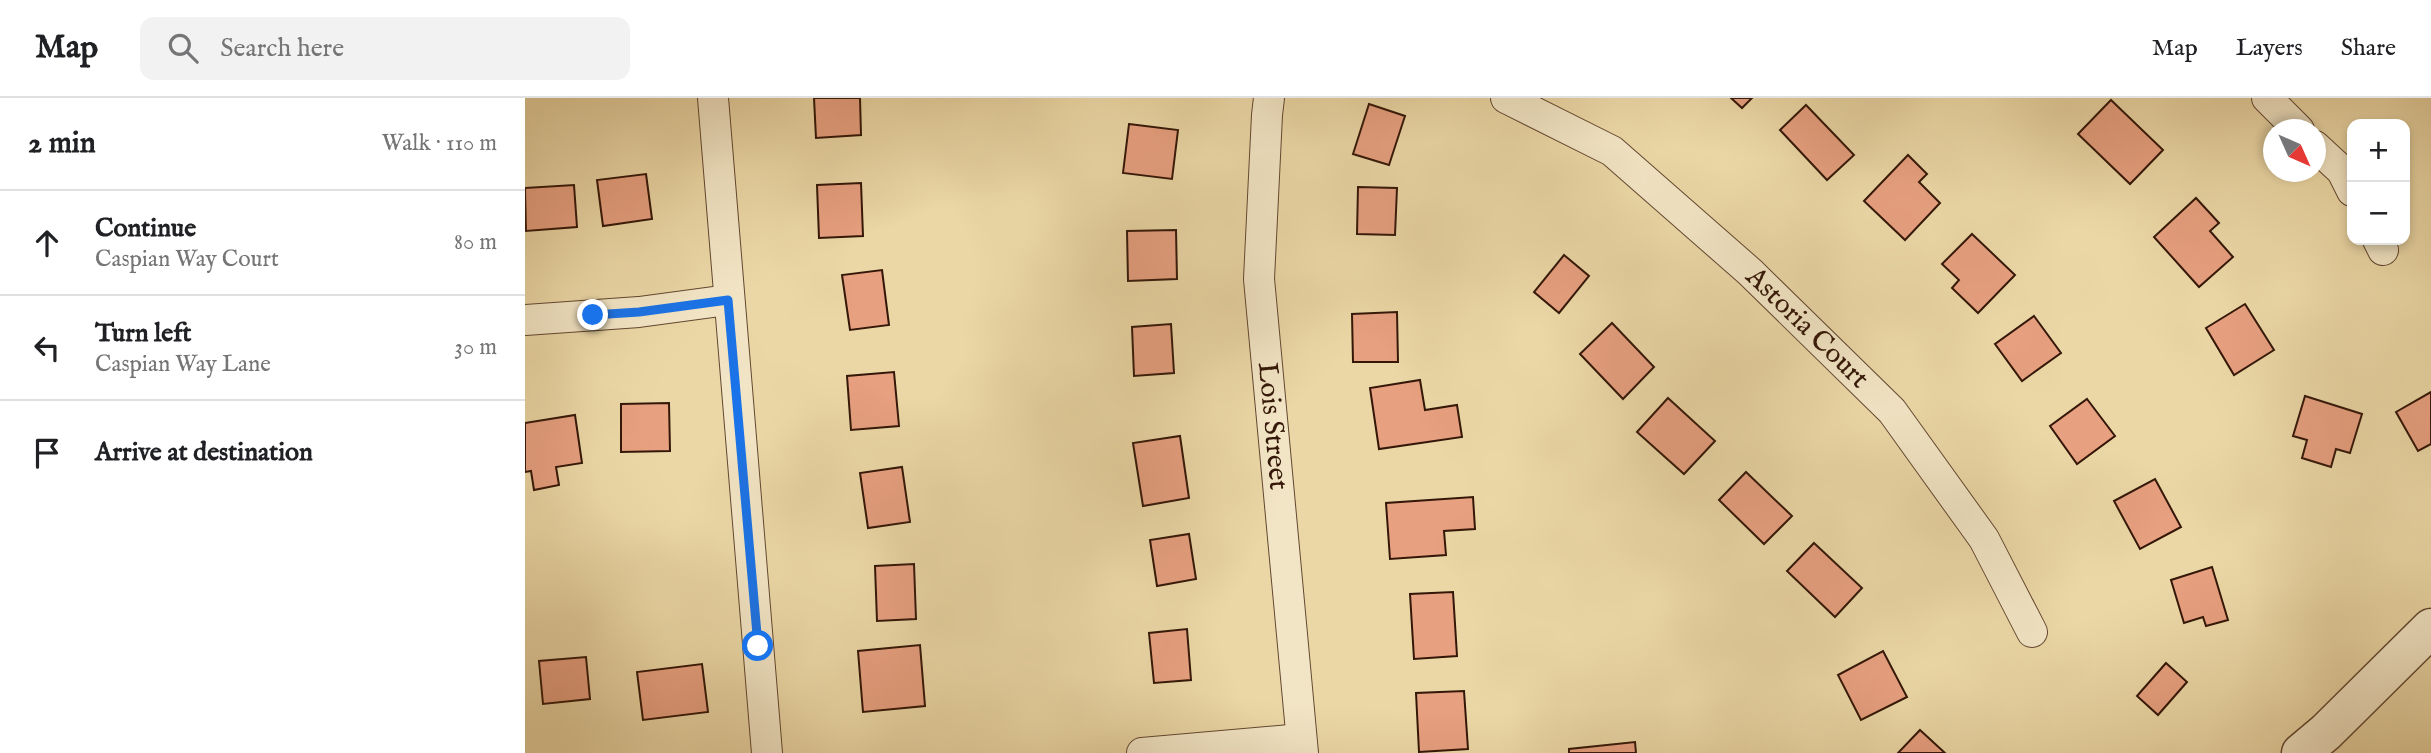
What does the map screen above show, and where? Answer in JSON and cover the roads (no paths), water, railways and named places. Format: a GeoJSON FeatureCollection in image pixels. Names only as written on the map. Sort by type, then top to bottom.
{"type":"FeatureCollection","features":[{"type":"Feature","properties":{"kind":"street"},"geometry":{"type":"LineString","coordinates":[[713,98],[767,753]]}},
{"type":"Feature","properties":{"kind":"street","name":"Lois Street"},"geometry":{"type":"LineString","coordinates":[[1269,98],[1259,279],[1302,746]]}},
{"type":"Feature","properties":{"kind":"street","name":"Astoria Court"},"geometry":{"type":"LineString","coordinates":[[1506,98],[1612,151],[1751,272],[1892,411],[1984,539],[2032,632]]}},
{"type":"Feature","properties":{"kind":"street"},"geometry":{"type":"LineString","coordinates":[[2267,98],[2288,119]]}},
{"type":"Feature","properties":{"kind":"street"},"geometry":{"type":"LineString","coordinates":[[2326,156],[2342,171],[2348,182]]}},
{"type":"Feature","properties":{"kind":"street"},"geometry":{"type":"LineString","coordinates":[[525,320],[639,312],[728,300]]}},
{"type":"Feature","properties":{"kind":"street"},"geometry":{"type":"LineString","coordinates":[[2301,753],[2326,732],[2431,628]]}},
{"type":"Feature","properties":{"kind":"street"},"geometry":{"type":"LineString","coordinates":[[1142,753],[1302,746]]}}]}
